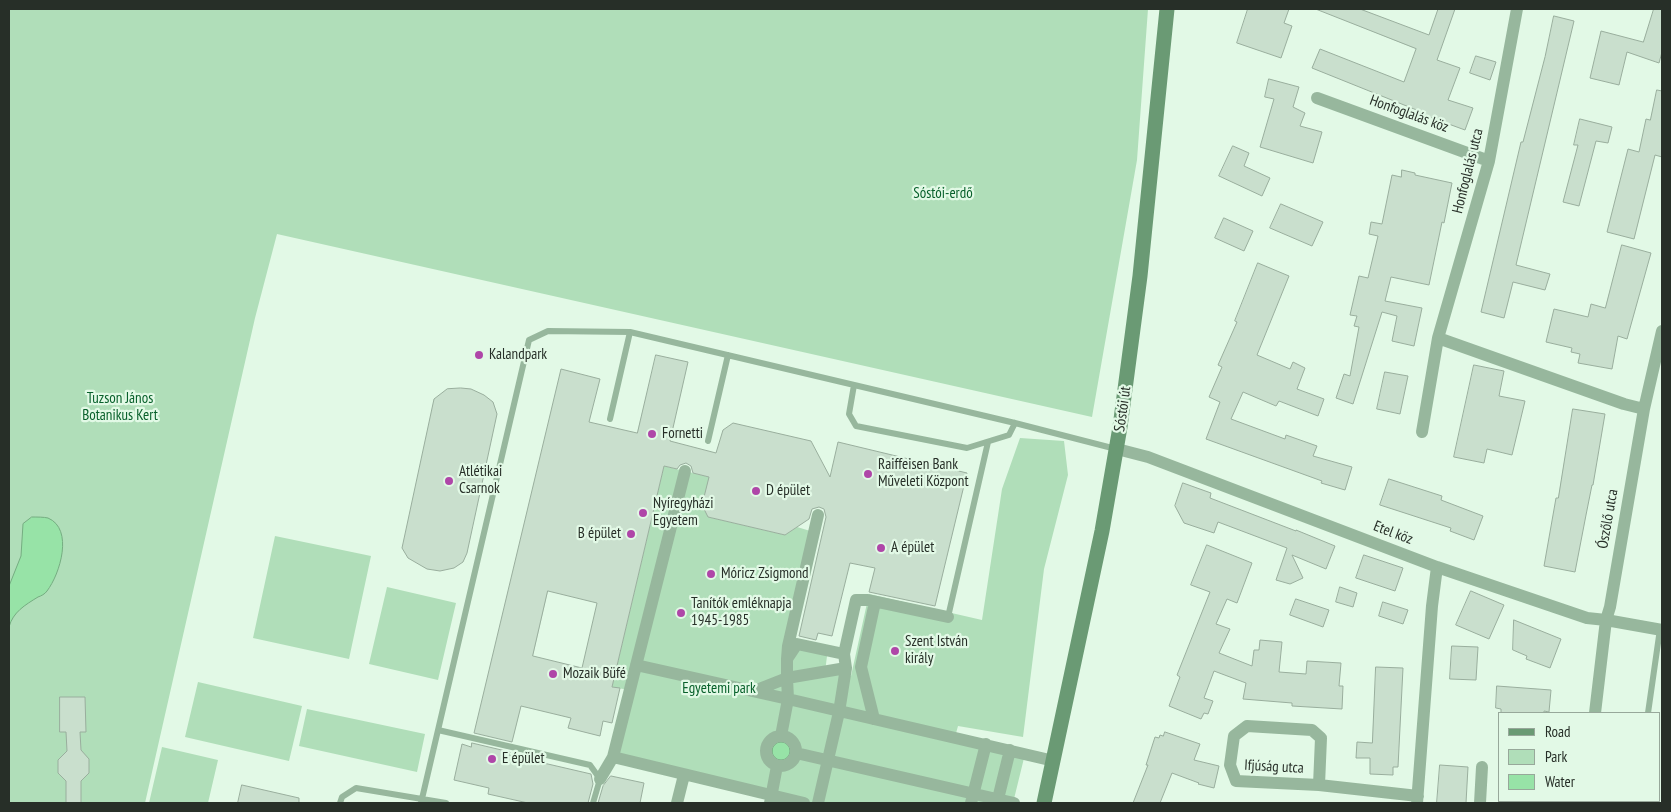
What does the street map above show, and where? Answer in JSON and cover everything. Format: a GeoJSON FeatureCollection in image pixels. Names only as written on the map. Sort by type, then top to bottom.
{"type":"FeatureCollection","features":[{"type":"Feature","properties":{"kind":"main road","name":"Sóstói út"},"geometry":{"type":"LineString","coordinates":[[1044,803],[1102,531],[1117,449],[1140,276],[1168,9]]}},
{"type":"Feature","properties":{"kind":"street","name":"Honfoglalás utca"},"geometry":{"type":"LineString","coordinates":[[1422,432],[1438,338],[1489,161],[1517,9]]}},
{"type":"Feature","properties":{"kind":"street","name":"Honfoglalás köz"},"geometry":{"type":"LineString","coordinates":[[1317,98],[1489,161]]}},
{"type":"Feature","properties":{"kind":"street","name":"Ószőlő utca"},"geometry":{"type":"LineString","coordinates":[[1595,712],[1606,620],[1610,607],[1644,409],[1662,331]]}},
{"type":"Feature","properties":{"kind":"street"},"geometry":{"type":"LineString","coordinates":[[1438,338],[1624,404],[1644,409]]}},
{"type":"Feature","properties":{"kind":"street","name":"Etel köz"},"geometry":{"type":"LineString","coordinates":[[1117,449],[1148,456],[1437,567],[1587,618],[1661,630]]}},
{"type":"Feature","properties":{"kind":"street"},"geometry":{"type":"LineString","coordinates":[[600,779],[614,757],[685,471]]}},
{"type":"Feature","properties":{"kind":"street"},"geometry":{"type":"LineString","coordinates":[[781,736],[788,698],[788,646],[818,515]]}},
{"type":"Feature","properties":{"kind":"street","name":"Ifjúság utca"},"geometry":{"type":"LineString","coordinates":[[1319,785],[1321,738],[1312,730],[1247,726],[1234,736],[1230,765],[1236,781],[1319,785],[1418,800],[1432,606],[1437,567]]}},
{"type":"Feature","properties":{"kind":"street"},"geometry":{"type":"LineString","coordinates":[[818,803],[839,712],[845,661],[856,600],[948,617]]}},
{"type":"Feature","properties":{"kind":"street"},"geometry":{"type":"LineString","coordinates":[[874,719],[861,665],[875,602]]}},
{"type":"Feature","properties":{"kind":"street"},"geometry":{"type":"LineString","coordinates":[[787,658],[797,644],[861,665]]}},
{"type":"Feature","properties":{"kind":"street"},"geometry":{"type":"LineString","coordinates":[[754,691],[787,678],[845,661]]}},
{"type":"Feature","properties":{"kind":"street"},"geometry":{"type":"LineString","coordinates":[[636,665],[788,698],[839,712],[1054,761]]}},
{"type":"Feature","properties":{"kind":"street"},"geometry":{"type":"LineString","coordinates":[[781,736],[790,739],[794,743],[796,753],[791,762],[777,766],[769,761],[765,752],[772,739],[781,736]]}},
{"type":"Feature","properties":{"kind":"street"},"geometry":{"type":"LineString","coordinates":[[972,799],[986,744]]}},
{"type":"Feature","properties":{"kind":"street"},"geometry":{"type":"LineString","coordinates":[[998,802],[1010,750]]}},
{"type":"Feature","properties":{"kind":"street"},"geometry":{"type":"LineString","coordinates":[[796,753],[972,799],[1014,803]]}},
{"type":"Feature","properties":{"kind":"street"},"geometry":{"type":"LineString","coordinates":[[614,757],[771,799],[804,803]]}},
{"type":"Feature","properties":{"kind":"street"},"geometry":{"type":"LineString","coordinates":[[771,799],[777,766]]}},
{"type":"Feature","properties":{"kind":"street"},"geometry":{"type":"LineString","coordinates":[[1480,803],[1482,767]]}},
{"type":"Feature","properties":{"kind":"street"},"geometry":{"type":"LineString","coordinates":[[677,803],[684,775]]}},
{"type":"Feature","properties":{"kind":"lane"},"geometry":{"type":"LineString","coordinates":[[422,801],[529,340],[548,331],[630,332],[728,354],[1117,449]]}},
{"type":"Feature","properties":{"kind":"lane"},"geometry":{"type":"LineString","coordinates":[[610,419],[630,332]]}},
{"type":"Feature","properties":{"kind":"lane"},"geometry":{"type":"LineString","coordinates":[[708,441],[728,354]]}},
{"type":"Feature","properties":{"kind":"lane"},"geometry":{"type":"LineString","coordinates":[[854,385],[849,414],[856,426],[967,448],[1009,435],[1015,423]]}},
{"type":"Feature","properties":{"kind":"lane"},"geometry":{"type":"LineString","coordinates":[[948,617],[988,442]]}},
{"type":"Feature","properties":{"kind":"lane"},"geometry":{"type":"LineString","coordinates":[[1648,712],[1661,630]]}},
{"type":"Feature","properties":{"kind":"lane"},"geometry":{"type":"LineString","coordinates":[[438,730],[590,765],[600,779],[594,803]]}},
{"type":"Feature","properties":{"kind":"lane"},"geometry":{"type":"LineString","coordinates":[[340,803],[342,797],[356,788],[422,801],[446,803]]}},
{"type":"Feature","properties":{"kind":"green space","name":"Sóstói-erdő"},"geometry":{"type":"Polygon","coordinates":[[[9,9],[1148,9],[1137,160],[1092,417],[277,234],[255,318],[145,803],[9,803],[9,9]]]}},
{"type":"Feature","properties":{"kind":"green space","name":"Egyetemi park"},"geometry":{"type":"Polygon","coordinates":[[[1020,438],[1064,441],[1068,475],[1044,569],[1023,737],[958,726],[955,737],[1025,754],[1013,803],[814,803],[616,754],[629,690],[612,687],[664,466],[709,477],[708,517],[785,535],[797,527],[817,533],[792,638],[827,656],[825,672],[851,676],[869,594],[982,620],[1002,489],[1020,438]]]}},
{"type":"Feature","properties":{"kind":"green space"},"geometry":{"type":"Polygon","coordinates":[[[275,536],[371,556],[349,659],[253,638],[275,536]]]}},
{"type":"Feature","properties":{"kind":"green space"},"geometry":{"type":"Polygon","coordinates":[[[387,587],[456,603],[438,680],[369,664],[387,587]]]}},
{"type":"Feature","properties":{"kind":"green space"},"geometry":{"type":"Polygon","coordinates":[[[198,682],[302,706],[289,761],[185,737],[198,682]]]}},
{"type":"Feature","properties":{"kind":"green space"},"geometry":{"type":"Polygon","coordinates":[[[307,709],[425,734],[417,772],[299,746],[307,709]]]}},
{"type":"Feature","properties":{"kind":"green space"},"geometry":{"type":"Polygon","coordinates":[[[162,747],[218,760],[208,803],[149,803],[162,747]]]}},
{"type":"Feature","properties":{"kind":"water"},"geometry":{"type":"Polygon","coordinates":[[[32,517],[48,518],[56,524],[61,532],[63,541],[60,563],[46,592],[20,609],[13,617],[9,627],[9,586],[21,556],[23,524],[32,517]]]}},
{"type":"Feature","properties":{"kind":"water"},"geometry":{"type":"Polygon","coordinates":[[[777,742],[785,742],[790,747],[788,758],[777,760],[772,755],[772,747],[777,742]]]}},
{"type":"Feature","properties":{"kind":"building"},"geometry":{"type":"Polygon","coordinates":[[[1248,9],[1289,9],[1284,23],[1292,26],[1281,58],[1237,43],[1248,9]]]}},
{"type":"Feature","properties":{"kind":"building"},"geometry":{"type":"Polygon","coordinates":[[[1316,9],[1360,9],[1429,35],[1438,9],[1455,9],[1437,60],[1460,68],[1448,100],[1473,108],[1465,130],[1312,68],[1320,49],[1404,82],[1416,49],[1316,9]]]}},
{"type":"Feature","properties":{"kind":"building"},"geometry":{"type":"Polygon","coordinates":[[[1654,9],[1662,9],[1662,52],[1659,63],[1627,52],[1619,85],[1590,78],[1601,31],[1643,42],[1654,9]]]}},
{"type":"Feature","properties":{"kind":"building"},"geometry":{"type":"Polygon","coordinates":[[[1554,16],[1574,21],[1516,265],[1550,274],[1545,290],[1513,282],[1504,318],[1481,312],[1521,142],[1523,142],[1554,16]]]}},
{"type":"Feature","properties":{"kind":"building"},"geometry":{"type":"Polygon","coordinates":[[[1476,56],[1496,62],[1490,80],[1470,73],[1476,56]]]}},
{"type":"Feature","properties":{"kind":"building"},"geometry":{"type":"Polygon","coordinates":[[[1269,79],[1299,87],[1293,107],[1305,113],[1300,126],[1322,132],[1313,163],[1260,147],[1274,99],[1265,97],[1269,79]]]}},
{"type":"Feature","properties":{"kind":"building"},"geometry":{"type":"Polygon","coordinates":[[[1657,90],[1662,91],[1662,157],[1655,155],[1634,239],[1607,232],[1628,149],[1639,152],[1646,119],[1650,120],[1657,90]]]}},
{"type":"Feature","properties":{"kind":"building"},"geometry":{"type":"Polygon","coordinates":[[[1580,119],[1612,127],[1608,143],[1596,141],[1579,206],[1563,202],[1578,145],[1574,145],[1580,119]]]}},
{"type":"Feature","properties":{"kind":"building"},"geometry":{"type":"Polygon","coordinates":[[[1233,146],[1249,153],[1244,166],[1270,178],[1262,196],[1219,176],[1233,146]]]}},
{"type":"Feature","properties":{"kind":"building"},"geometry":{"type":"Polygon","coordinates":[[[1402,170],[1415,173],[1415,175],[1452,183],[1444,223],[1442,222],[1429,285],[1391,277],[1385,301],[1422,308],[1414,346],[1392,341],[1397,316],[1382,312],[1353,404],[1336,398],[1344,374],[1350,376],[1359,327],[1354,326],[1357,316],[1350,315],[1359,276],[1368,278],[1378,236],[1369,234],[1371,222],[1382,224],[1392,175],[1401,177],[1402,170]]]}},
{"type":"Feature","properties":{"kind":"building"},"geometry":{"type":"Polygon","coordinates":[[[1281,204],[1323,222],[1312,246],[1270,228],[1281,204]]]}},
{"type":"Feature","properties":{"kind":"building"},"geometry":{"type":"Polygon","coordinates":[[[1224,218],[1253,231],[1244,251],[1215,238],[1224,218]]]}},
{"type":"Feature","properties":{"kind":"building"},"geometry":{"type":"Polygon","coordinates":[[[1622,245],[1651,253],[1627,339],[1618,336],[1612,369],[1578,363],[1580,354],[1571,352],[1572,348],[1546,342],[1554,309],[1588,317],[1591,304],[1605,308],[1622,245]]]}},
{"type":"Feature","properties":{"kind":"building"},"geometry":{"type":"Polygon","coordinates":[[[1258,263],[1289,276],[1257,355],[1290,369],[1293,362],[1305,368],[1297,389],[1324,399],[1318,416],[1279,401],[1276,406],[1243,392],[1231,419],[1285,439],[1286,435],[1317,446],[1313,456],[1352,467],[1345,490],[1321,483],[1322,481],[1206,439],[1220,402],[1209,397],[1222,367],[1218,365],[1237,322],[1235,321],[1258,263]]]}},
{"type":"Feature","properties":{"kind":"building"},"geometry":{"type":"Polygon","coordinates":[[[656,355],[688,362],[670,441],[716,453],[723,430],[733,423],[811,441],[830,477],[838,442],[967,473],[935,606],[869,592],[875,568],[850,563],[832,636],[818,633],[816,640],[799,636],[826,517],[824,509],[819,507],[812,509],[809,519],[785,535],[708,517],[702,505],[709,477],[693,473],[691,466],[686,463],[680,465],[677,469],[664,466],[612,687],[620,688],[612,723],[603,721],[600,736],[568,728],[571,718],[521,706],[512,742],[474,733],[561,369],[600,379],[589,422],[637,433],[656,355]],[[548,591],[533,656],[582,668],[597,603],[548,591]]]}},
{"type":"Feature","properties":{"kind":"building"},"geometry":{"type":"Polygon","coordinates":[[[1474,365],[1504,371],[1499,396],[1525,401],[1512,455],[1487,449],[1484,463],[1454,457],[1474,365]]]}},
{"type":"Feature","properties":{"kind":"building"},"geometry":{"type":"Polygon","coordinates":[[[1385,372],[1408,376],[1400,414],[1377,409],[1385,372]]]}},
{"type":"Feature","properties":{"kind":"building","name":"Atlétikai Csarnok"},"geometry":{"type":"Polygon","coordinates":[[[447,389],[471,389],[484,395],[493,402],[497,414],[467,553],[463,562],[454,568],[440,571],[427,569],[408,558],[402,548],[434,399],[447,389]]]}},
{"type":"Feature","properties":{"kind":"building"},"geometry":{"type":"Polygon","coordinates":[[[1573,409],[1605,414],[1575,572],[1544,566],[1573,409]]]}},
{"type":"Feature","properties":{"kind":"building"},"geometry":{"type":"Polygon","coordinates":[[[1389,479],[1442,496],[1441,500],[1483,516],[1474,540],[1450,531],[1451,528],[1380,505],[1389,479]]]}},
{"type":"Feature","properties":{"kind":"building"},"geometry":{"type":"Polygon","coordinates":[[[1183,483],[1211,493],[1210,498],[1335,546],[1326,569],[1292,555],[1303,578],[1290,584],[1276,580],[1287,548],[1218,522],[1214,533],[1184,523],[1175,506],[1183,483]]]}},
{"type":"Feature","properties":{"kind":"building"},"geometry":{"type":"Polygon","coordinates":[[[1207,545],[1252,563],[1237,603],[1227,599],[1216,624],[1230,629],[1219,653],[1252,666],[1254,650],[1259,650],[1260,640],[1282,642],[1279,672],[1306,674],[1307,661],[1341,663],[1339,686],[1343,686],[1342,709],[1292,706],[1292,703],[1243,699],[1246,683],[1214,671],[1204,698],[1213,701],[1208,714],[1204,713],[1201,719],[1169,706],[1180,677],[1177,675],[1210,592],[1191,585],[1207,545]]]}},
{"type":"Feature","properties":{"kind":"building"},"geometry":{"type":"Polygon","coordinates":[[[1364,555],[1403,568],[1395,591],[1356,578],[1364,555]]]}},
{"type":"Feature","properties":{"kind":"building"},"geometry":{"type":"Polygon","coordinates":[[[1340,587],[1357,593],[1353,607],[1336,602],[1340,587]]]}},
{"type":"Feature","properties":{"kind":"building"},"geometry":{"type":"Polygon","coordinates":[[[1471,591],[1504,605],[1489,639],[1456,625],[1471,591]]]}},
{"type":"Feature","properties":{"kind":"building"},"geometry":{"type":"Polygon","coordinates":[[[1296,599],[1329,610],[1323,627],[1290,615],[1296,599]]]}},
{"type":"Feature","properties":{"kind":"building"},"geometry":{"type":"Polygon","coordinates":[[[1383,602],[1408,610],[1403,624],[1379,616],[1383,602]]]}},
{"type":"Feature","properties":{"kind":"building"},"geometry":{"type":"Polygon","coordinates":[[[1514,620],[1561,639],[1550,668],[1526,659],[1527,656],[1513,650],[1514,620]]]}},
{"type":"Feature","properties":{"kind":"building"},"geometry":{"type":"Polygon","coordinates":[[[1452,646],[1478,647],[1476,680],[1450,679],[1452,646]]]}},
{"type":"Feature","properties":{"kind":"building"},"geometry":{"type":"Polygon","coordinates":[[[1376,667],[1403,668],[1398,767],[1393,767],[1393,775],[1370,774],[1370,758],[1356,758],[1357,742],[1372,743],[1376,667]]]}},
{"type":"Feature","properties":{"kind":"building"},"geometry":{"type":"Polygon","coordinates":[[[1497,686],[1551,690],[1549,712],[1501,712],[1501,709],[1496,708],[1497,686]]]}},
{"type":"Feature","properties":{"kind":"building"},"geometry":{"type":"Polygon","coordinates":[[[60,697],[85,697],[86,732],[80,732],[81,750],[89,759],[89,773],[81,781],[81,803],[66,803],[66,781],[58,773],[58,760],[67,751],[66,732],[60,732],[60,697]]]}},
{"type":"Feature","properties":{"kind":"building"},"geometry":{"type":"Polygon","coordinates":[[[1165,732],[1200,744],[1194,760],[1219,766],[1214,788],[1198,784],[1172,773],[1160,803],[1133,803],[1148,765],[1146,765],[1155,737],[1163,736],[1165,732]]]}},
{"type":"Feature","properties":{"kind":"building","name":"E épület"},"geometry":{"type":"Polygon","coordinates":[[[472,743],[510,752],[509,755],[591,774],[593,784],[588,803],[528,803],[488,794],[489,788],[454,780],[462,744],[471,747],[472,743]]]}},
{"type":"Feature","properties":{"kind":"building"},"geometry":{"type":"Polygon","coordinates":[[[1440,765],[1468,767],[1466,803],[1437,803],[1440,765]]]}},
{"type":"Feature","properties":{"kind":"building"},"geometry":{"type":"Polygon","coordinates":[[[611,776],[644,783],[640,803],[598,803],[603,786],[611,776]]]}},
{"type":"Feature","properties":{"kind":"building"},"geometry":{"type":"Polygon","coordinates":[[[242,785],[299,798],[299,803],[238,803],[242,785]]]}},
{"type":"Feature","properties":{"kind":"place","name":"Kalandpark"},"geometry":{"type":"Point","coordinates":[479,355]}},
{"type":"Feature","properties":{"kind":"place","name":"Fornetti"},"geometry":{"type":"Point","coordinates":[652,434]}},
{"type":"Feature","properties":{"kind":"place","name":"Raiffeisen Bank Műveleti Központ"},"geometry":{"type":"Point","coordinates":[868,474]}},
{"type":"Feature","properties":{"kind":"place","name":"Atlétikai Csarnok"},"geometry":{"type":"Point","coordinates":[449,481]}},
{"type":"Feature","properties":{"kind":"place","name":"D épület"},"geometry":{"type":"Point","coordinates":[756,491]}},
{"type":"Feature","properties":{"kind":"place","name":"Nyíregyházi Egyetem"},"geometry":{"type":"Point","coordinates":[643,513]}},
{"type":"Feature","properties":{"kind":"place","name":"B épület"},"geometry":{"type":"Point","coordinates":[631,534]}},
{"type":"Feature","properties":{"kind":"place","name":"A épület"},"geometry":{"type":"Point","coordinates":[881,548]}},
{"type":"Feature","properties":{"kind":"place","name":"Móricz Zsigmond"},"geometry":{"type":"Point","coordinates":[711,574]}},
{"type":"Feature","properties":{"kind":"place","name":"Tanítók emléknapja 1945-1985"},"geometry":{"type":"Point","coordinates":[681,613]}},
{"type":"Feature","properties":{"kind":"place","name":"Szent István király"},"geometry":{"type":"Point","coordinates":[895,651]}},
{"type":"Feature","properties":{"kind":"place","name":"Mozaik Büfé"},"geometry":{"type":"Point","coordinates":[553,674]}},
{"type":"Feature","properties":{"kind":"place","name":"E épület"},"geometry":{"type":"Point","coordinates":[492,759]}},
{"type":"Feature","properties":{"kind":"park label","name":"Tuzson János Botanikus Kert"},"geometry":{"type":"Point","coordinates":[120,408]}}]}
